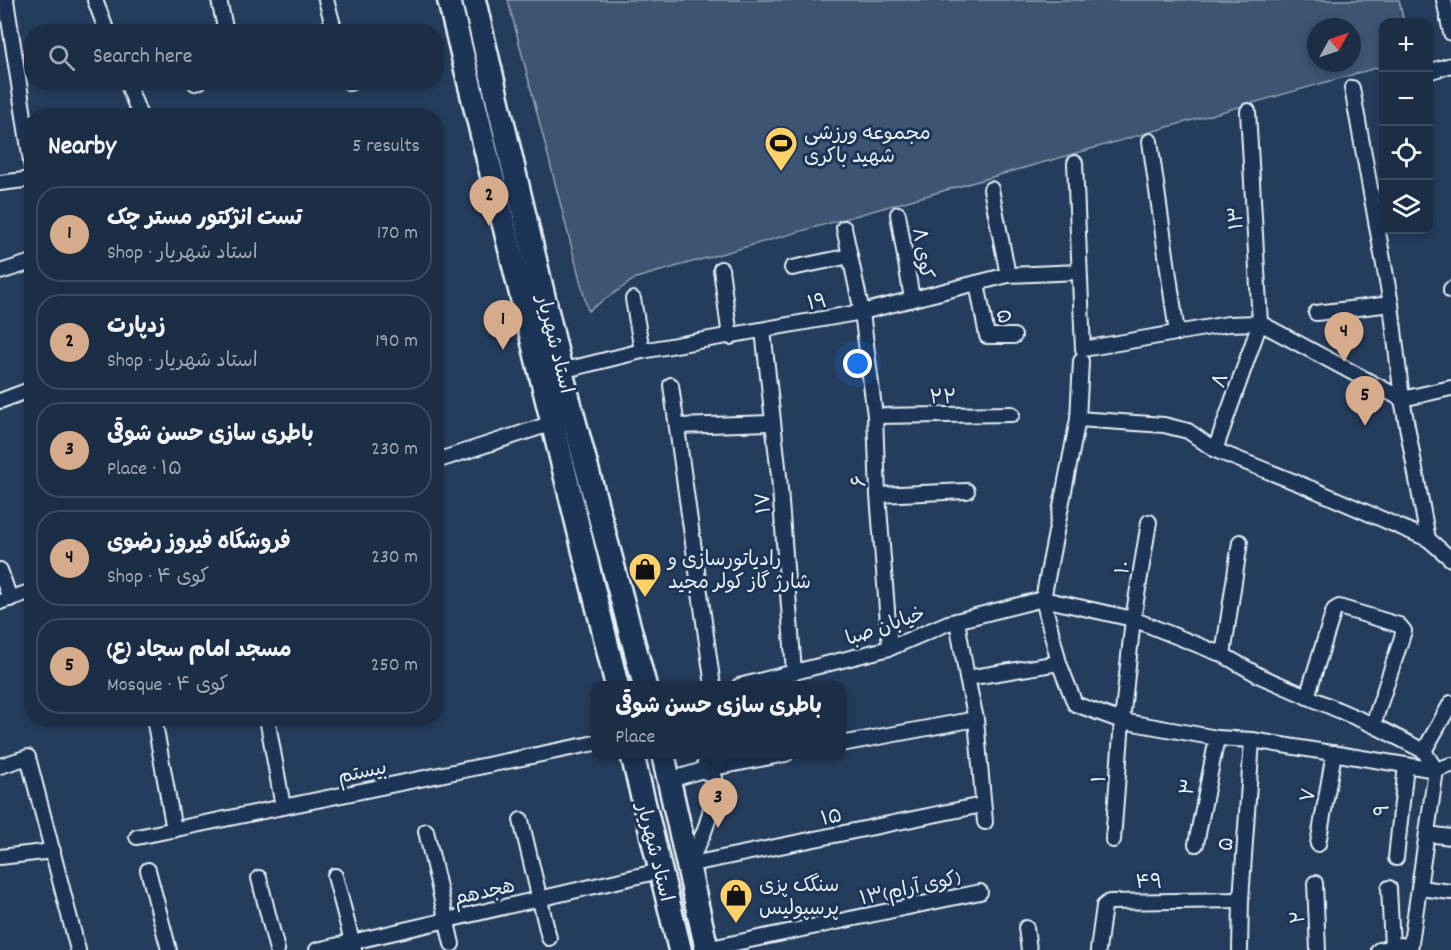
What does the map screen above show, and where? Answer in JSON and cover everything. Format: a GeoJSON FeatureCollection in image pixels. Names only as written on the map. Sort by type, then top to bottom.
{"type":"FeatureCollection","features":[{"type":"Feature","properties":{"kind":"main road","name":"استاد شهریار"},"geometry":{"type":"LineString","coordinates":[[449,0],[616,681]]}},
{"type":"Feature","properties":{"kind":"main road","name":"استاد شهریار"},"geometry":{"type":"LineString","coordinates":[[474,0],[561,371],[644,681]]}},
{"type":"Feature","properties":{"kind":"main road"},"geometry":{"type":"LineString","coordinates":[[496,193],[519,188]]}},
{"type":"Feature","properties":{"kind":"main road"},"geometry":{"type":"LineString","coordinates":[[506,233],[528,227]]}},
{"type":"Feature","properties":{"kind":"main road","name":"استاد شهریار"},"geometry":{"type":"LineString","coordinates":[[634,759],[680,950]]}},
{"type":"Feature","properties":{"kind":"main road","name":"استاد شهریار"},"geometry":{"type":"LineString","coordinates":[[664,759],[706,950]]}},
{"type":"Feature","properties":{"kind":"street"},"geometry":{"type":"LineString","coordinates":[[6,0],[24,120]]}},
{"type":"Feature","properties":{"kind":"street"},"geometry":{"type":"LineString","coordinates":[[95,0],[104,24]]}},
{"type":"Feature","properties":{"kind":"street"},"geometry":{"type":"LineString","coordinates":[[219,0],[224,24]]}},
{"type":"Feature","properties":{"kind":"street"},"geometry":{"type":"LineString","coordinates":[[326,0],[333,24]]}},
{"type":"Feature","properties":{"kind":"street"},"geometry":{"type":"LineString","coordinates":[[1444,0],[1451,33]]}},
{"type":"Feature","properties":{"kind":"street"},"geometry":{"type":"LineString","coordinates":[[0,63],[14,61]]}},
{"type":"Feature","properties":{"kind":"street"},"geometry":{"type":"LineString","coordinates":[[1433,70],[1451,65]]}},
{"type":"Feature","properties":{"kind":"street"},"geometry":{"type":"LineString","coordinates":[[1352,88],[1391,304],[1402,399],[1428,539]]}},
{"type":"Feature","properties":{"kind":"street"},"geometry":{"type":"LineString","coordinates":[[130,90],[137,108]]}},
{"type":"Feature","properties":{"kind":"street","name":"۱۳"},"geometry":{"type":"LineString","coordinates":[[1248,111],[1260,323]]}},
{"type":"Feature","properties":{"kind":"street"},"geometry":{"type":"LineString","coordinates":[[1150,141],[1177,333]]}},
{"type":"Feature","properties":{"kind":"street"},"geometry":{"type":"LineString","coordinates":[[1075,163],[1083,349],[1228,324],[1260,323],[1402,399],[1451,388]]}},
{"type":"Feature","properties":{"kind":"street"},"geometry":{"type":"LineString","coordinates":[[0,183],[24,180]]}},
{"type":"Feature","properties":{"kind":"street"},"geometry":{"type":"LineString","coordinates":[[991,189],[1008,275]]}},
{"type":"Feature","properties":{"kind":"street","name":"کوی ۸"},"geometry":{"type":"LineString","coordinates":[[898,214],[912,299]]}},
{"type":"Feature","properties":{"kind":"street","name":"۶"},"geometry":{"type":"LineString","coordinates":[[844,228],[862,312],[875,416],[878,495],[890,648]]}},
{"type":"Feature","properties":{"kind":"street"},"geometry":{"type":"LineString","coordinates":[[792,268],[850,256]]}},
{"type":"Feature","properties":{"kind":"street"},"geometry":{"type":"LineString","coordinates":[[0,272],[24,264]]}},
{"type":"Feature","properties":{"kind":"street"},"geometry":{"type":"LineString","coordinates":[[721,269],[730,336]]}},
{"type":"Feature","properties":{"kind":"street","name":"۱۹"},"geometry":{"type":"LineString","coordinates":[[561,371],[642,351],[862,312],[1008,275],[1079,272]]}},
{"type":"Feature","properties":{"kind":"street","name":"۵"},"geometry":{"type":"LineString","coordinates":[[977,283],[987,336],[1014,336]]}},
{"type":"Feature","properties":{"kind":"street"},"geometry":{"type":"LineString","coordinates":[[633,299],[642,351]]}},
{"type":"Feature","properties":{"kind":"street"},"geometry":{"type":"LineString","coordinates":[[1316,313],[1391,304]]}},
{"type":"Feature","properties":{"kind":"street","name":"۸"},"geometry":{"type":"LineString","coordinates":[[1215,450],[1260,323]]}},
{"type":"Feature","properties":{"kind":"street","name":"۱۷"},"geometry":{"type":"LineString","coordinates":[[763,330],[794,672]]}},
{"type":"Feature","properties":{"kind":"street"},"geometry":{"type":"LineString","coordinates":[[1081,361],[1078,419],[1043,599],[1059,663],[1075,704],[1122,721],[1217,738],[1252,740],[1436,770],[1451,765]]}},
{"type":"Feature","properties":{"kind":"street"},"geometry":{"type":"LineString","coordinates":[[671,385],[712,681]]}},
{"type":"Feature","properties":{"kind":"street"},"geometry":{"type":"LineString","coordinates":[[0,400],[24,391]]}},
{"type":"Feature","properties":{"kind":"street","name":"۲۲"},"geometry":{"type":"LineString","coordinates":[[875,416],[1012,414]]}},
{"type":"Feature","properties":{"kind":"street"},"geometry":{"type":"LineString","coordinates":[[1078,419],[1164,425],[1188,431],[1215,450],[1428,539],[1451,559]]}},
{"type":"Feature","properties":{"kind":"street"},"geometry":{"type":"LineString","coordinates":[[444,458],[553,423]]}},
{"type":"Feature","properties":{"kind":"street"},"geometry":{"type":"LineString","coordinates":[[677,426],[773,423]]}},
{"type":"Feature","properties":{"kind":"street"},"geometry":{"type":"LineString","coordinates":[[878,495],[967,491]]}},
{"type":"Feature","properties":{"kind":"street","name":"۱۰"},"geometry":{"type":"LineString","coordinates":[[1122,721],[1133,619],[1149,522]]}},
{"type":"Feature","properties":{"kind":"street"},"geometry":{"type":"LineString","coordinates":[[1223,655],[1240,542]]}},
{"type":"Feature","properties":{"kind":"street"},"geometry":{"type":"LineString","coordinates":[[0,570],[5,600],[24,594]]}},
{"type":"Feature","properties":{"kind":"street"},"geometry":{"type":"LineString","coordinates":[[1043,599],[1133,619],[1223,655],[1424,751],[1436,770],[1411,946],[1386,949],[1389,888]]}},
{"type":"Feature","properties":{"kind":"street","name":"خیابان صبا"},"geometry":{"type":"LineString","coordinates":[[759,681],[890,648],[957,621],[1043,599]]}},
{"type":"Feature","properties":{"kind":"street"},"geometry":{"type":"LineString","coordinates":[[1307,697],[1334,610],[1339,607],[1399,625],[1404,630],[1373,725]]}},
{"type":"Feature","properties":{"kind":"street"},"geometry":{"type":"LineString","coordinates":[[957,621],[976,719],[984,822]]}},
{"type":"Feature","properties":{"kind":"street"},"geometry":{"type":"LineString","coordinates":[[967,678],[1059,663]]}},
{"type":"Feature","properties":{"kind":"street"},"geometry":{"type":"LineString","coordinates":[[1424,751],[1451,703]]}},
{"type":"Feature","properties":{"kind":"street"},"geometry":{"type":"LineString","coordinates":[[846,743],[976,719]]}},
{"type":"Feature","properties":{"kind":"street","name":"۱"},"geometry":{"type":"LineString","coordinates":[[1113,840],[1122,721]]}},
{"type":"Feature","properties":{"kind":"street"},"geometry":{"type":"LineString","coordinates":[[155,726],[174,830]]}},
{"type":"Feature","properties":{"kind":"street"},"geometry":{"type":"LineString","coordinates":[[268,726],[283,807]]}},
{"type":"Feature","properties":{"kind":"street","name":"۳"},"geometry":{"type":"LineString","coordinates":[[1196,844],[1217,738]]}},
{"type":"Feature","properties":{"kind":"street","name":"۵"},"geometry":{"type":"LineString","coordinates":[[1240,950],[1241,900],[1252,740]]}},
{"type":"Feature","properties":{"kind":"street","name":"بیستم"},"geometry":{"type":"LineString","coordinates":[[137,837],[591,744]]}},
{"type":"Feature","properties":{"kind":"street","name":"۷"},"geometry":{"type":"LineString","coordinates":[[1318,844],[1334,753]]}},
{"type":"Feature","properties":{"kind":"street"},"geometry":{"type":"LineString","coordinates":[[0,766],[28,757],[78,950]]}},
{"type":"Feature","properties":{"kind":"street"},"geometry":{"type":"LineString","coordinates":[[704,770],[707,759]]}},
{"type":"Feature","properties":{"kind":"street"},"geometry":{"type":"LineString","coordinates":[[670,780],[704,770],[760,759]]}},
{"type":"Feature","properties":{"kind":"street","name":"۹"},"geometry":{"type":"LineString","coordinates":[[1396,858],[1406,765]]}},
{"type":"Feature","properties":{"kind":"street"},"geometry":{"type":"LineString","coordinates":[[687,865],[703,837],[712,806],[715,778],[704,770]]}},
{"type":"Feature","properties":{"kind":"street","name":"۱۵"},"geometry":{"type":"LineString","coordinates":[[687,865],[982,805]]}},
{"type":"Feature","properties":{"kind":"street"},"geometry":{"type":"LineString","coordinates":[[521,820],[549,938]]}},
{"type":"Feature","properties":{"kind":"street"},"geometry":{"type":"LineString","coordinates":[[426,831],[452,944]]}},
{"type":"Feature","properties":{"kind":"street"},"geometry":{"type":"LineString","coordinates":[[1427,834],[1451,837]]}},
{"type":"Feature","properties":{"kind":"street"},"geometry":{"type":"LineString","coordinates":[[0,856],[52,850]]}},
{"type":"Feature","properties":{"kind":"street"},"geometry":{"type":"LineString","coordinates":[[148,870],[169,950]]}},
{"type":"Feature","properties":{"kind":"street","name":"هجدهم"},"geometry":{"type":"LineString","coordinates":[[317,950],[353,946],[448,920],[660,871]]}},
{"type":"Feature","properties":{"kind":"street"},"geometry":{"type":"LineString","coordinates":[[335,876],[353,946]]}},
{"type":"Feature","properties":{"kind":"street"},"geometry":{"type":"LineString","coordinates":[[259,878],[277,950]]}},
{"type":"Feature","properties":{"kind":"street","name":"۲"},"geometry":{"type":"LineString","coordinates":[[1315,883],[1318,950]]}},
{"type":"Feature","properties":{"kind":"street"},"geometry":{"type":"LineString","coordinates":[[1419,888],[1451,892]]}},
{"type":"Feature","properties":{"kind":"street","name":"۱۳(کوی آرام)"},"geometry":{"type":"LineString","coordinates":[[706,950],[980,892]]}},
{"type":"Feature","properties":{"kind":"street","name":"۴۹"},"geometry":{"type":"LineString","coordinates":[[1098,950],[1104,906],[1109,902],[1241,900]]}},
{"type":"Feature","properties":{"kind":"street"},"geometry":{"type":"LineString","coordinates":[[1026,928],[1029,950]]}},
{"type":"Feature","properties":{"kind":"shaded area","name":"مجموعه ورزشی شهید باکری"},"geometry":{"type":"Polygon","coordinates":[[[508,0],[1399,0],[1403,18],[1379,18],[1379,67],[636,278],[588,311],[508,0]]]}},
{"type":"Feature","properties":{"kind":"place","name":"مجموعه ورزشی شهید باکری"},"geometry":{"type":"Point","coordinates":[781,172]}},
{"type":"Feature","properties":{"kind":"place","name":"زدپارت"},"geometry":{"type":"Point","coordinates":[489,226]}},
{"type":"Feature","properties":{"kind":"place","name":"تست انژکتور مستر چک"},"geometry":{"type":"Point","coordinates":[503,350]}},
{"type":"Feature","properties":{"kind":"place","name":"فروشگاه فیروز رضوی"},"geometry":{"type":"Point","coordinates":[1344,362]}},
{"type":"Feature","properties":{"kind":"place","name":"مسجد امام سجاد (ع)"},"geometry":{"type":"Point","coordinates":[1365,426]}},
{"type":"Feature","properties":{"kind":"place","name":"رادیاتورسازی و شارژ گاز کولر مجید"},"geometry":{"type":"Point","coordinates":[645,598]}},
{"type":"Feature","properties":{"kind":"place","name":"باطری سازی حسن شوقی"},"geometry":{"type":"Point","coordinates":[718,828]}},
{"type":"Feature","properties":{"kind":"place","name":"سنگک پزی پرسپولیس"},"geometry":{"type":"Point","coordinates":[736,924]}}]}
